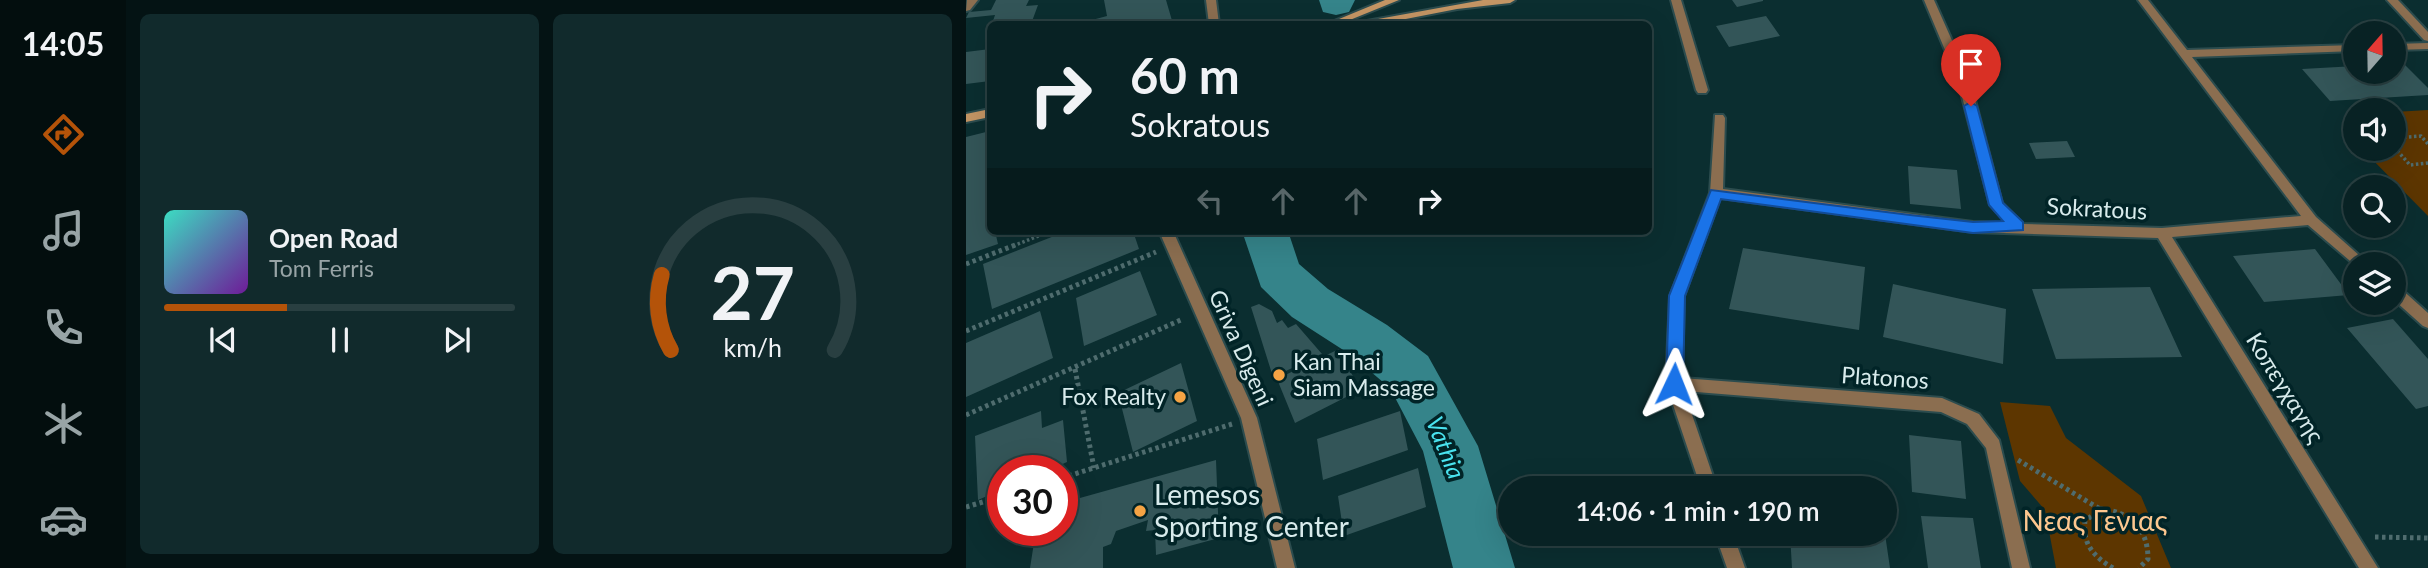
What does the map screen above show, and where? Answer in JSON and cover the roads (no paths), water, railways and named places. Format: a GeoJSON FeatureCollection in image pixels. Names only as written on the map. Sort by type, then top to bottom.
{"type":"FeatureCollection","features":[{"type":"Feature","properties":{"kind":"main road"},"geometry":{"type":"LineString","coordinates":[[1340,21],[1394,0]]}},
{"type":"Feature","properties":{"kind":"main road"},"geometry":{"type":"LineString","coordinates":[[1380,21],[1472,0]]}},
{"type":"Feature","properties":{"kind":"main road"},"geometry":{"type":"LineString","coordinates":[[1456,3],[1510,0]]}},
{"type":"Feature","properties":{"kind":"main road"},"geometry":{"type":"LineString","coordinates":[[966,118],[987,114]]}},
{"type":"Feature","properties":{"kind":"street"},"geometry":{"type":"LineString","coordinates":[[966,8],[973,0]]}},
{"type":"Feature","properties":{"kind":"street"},"geometry":{"type":"LineString","coordinates":[[1211,0],[1214,21]]}},
{"type":"Feature","properties":{"kind":"street"},"geometry":{"type":"LineString","coordinates":[[1676,0],[1702,90]]}},
{"type":"Feature","properties":{"kind":"street"},"geometry":{"type":"LineString","coordinates":[[1929,0],[1964,81],[1996,205],[2018,226]]}},
{"type":"Feature","properties":{"kind":"street"},"geometry":{"type":"LineString","coordinates":[[2143,0],[2311,220],[2348,252]]}},
{"type":"Feature","properties":{"kind":"street"},"geometry":{"type":"LineString","coordinates":[[2392,0],[2428,38]]}},
{"type":"Feature","properties":{"kind":"street"},"geometry":{"type":"LineString","coordinates":[[2406,47],[2428,46]]}},
{"type":"Feature","properties":{"kind":"street"},"geometry":{"type":"LineString","coordinates":[[2183,54],[2343,48]]}},
{"type":"Feature","properties":{"kind":"street"},"geometry":{"type":"LineString","coordinates":[[1705,476],[1674,384],[1677,296],[1716,193],[1719,118]]}},
{"type":"Feature","properties":{"kind":"street","name":"Sokratous"},"geometry":{"type":"LineString","coordinates":[[1716,193],[1973,227],[2018,226],[2162,233],[2311,220]]}},
{"type":"Feature","properties":{"kind":"street","name":"Κοπεγχαγης"},"geometry":{"type":"LineString","coordinates":[[2162,233],[2370,568]]}},
{"type":"Feature","properties":{"kind":"street","name":"Griva Digeni"},"geometry":{"type":"LineString","coordinates":[[1169,238],[1249,418],[1286,568]]}},
{"type":"Feature","properties":{"kind":"street"},"geometry":{"type":"LineString","coordinates":[[2406,301],[2426,317]]}},
{"type":"Feature","properties":{"kind":"street","name":"Platonos"},"geometry":{"type":"LineString","coordinates":[[1674,384],[1942,405],[1973,419],[1993,445],[2021,568]]}},
{"type":"Feature","properties":{"kind":"street"},"geometry":{"type":"LineString","coordinates":[[1728,546],[1736,568]]}},
{"type":"Feature","properties":{"kind":"waterway","name":"Vathia"},"geometry":{"type":"LineString","coordinates":[[1336,4],[1337,0]]}},
{"type":"Feature","properties":{"kind":"waterway","name":"Vathia"},"geometry":{"type":"LineString","coordinates":[[1266,235],[1278,274],[1310,303],[1369,340],[1409,372],[1450,446],[1484,568]]}},
{"type":"Feature","properties":{"kind":"place","name":"Kan Thai Siam Massage"},"geometry":{"type":"Point","coordinates":[1279,375]}},
{"type":"Feature","properties":{"kind":"place","name":"Fox Realty"},"geometry":{"type":"Point","coordinates":[1180,397]}},
{"type":"Feature","properties":{"kind":"place","name":"Lemesos Sporting Center"},"geometry":{"type":"Point","coordinates":[1140,511]}},
{"type":"Feature","properties":{"kind":"park label","name":"Νεας Γενιας"},"geometry":{"type":"Point","coordinates":[2095,521]}}]}
